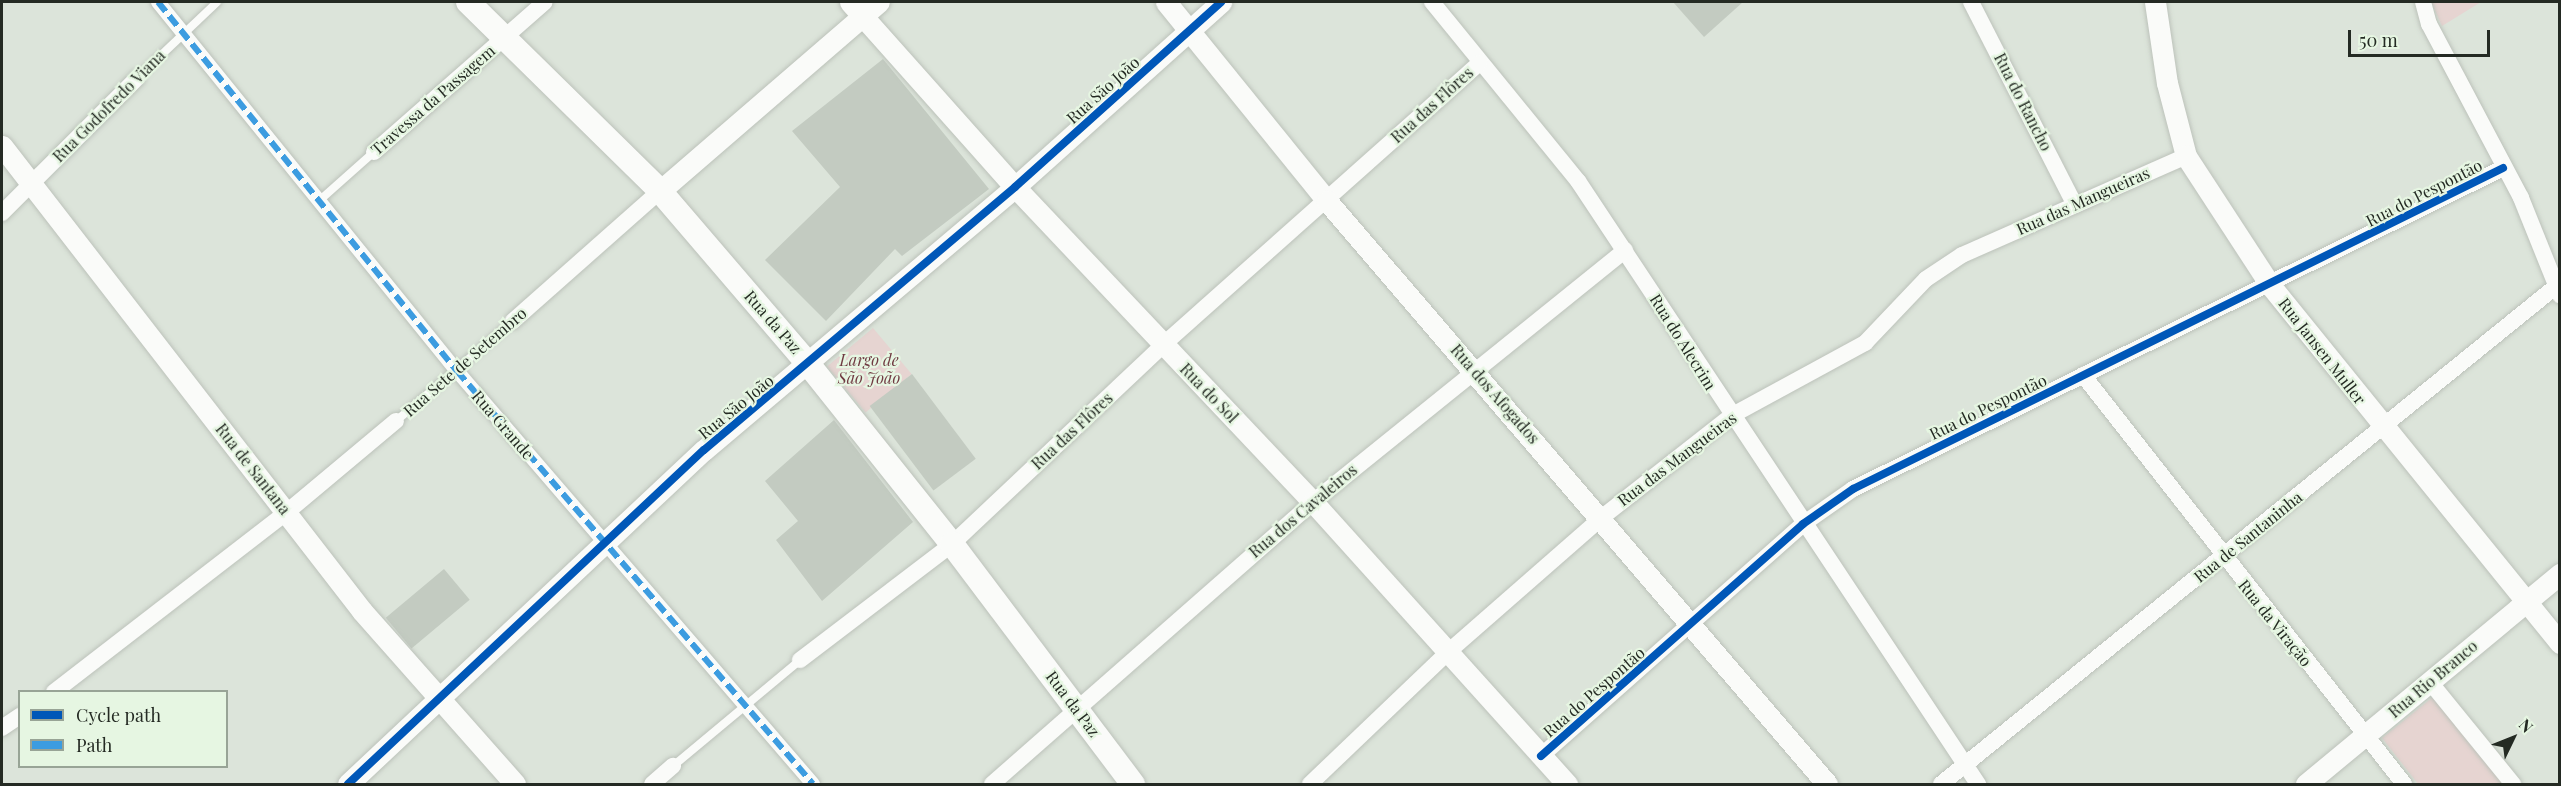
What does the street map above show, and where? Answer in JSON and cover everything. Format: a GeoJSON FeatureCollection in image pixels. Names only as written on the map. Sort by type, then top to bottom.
{"type":"FeatureCollection","features":[{"type":"Feature","properties":{"kind":"main road","name":"Rua da Paz"},"geometry":{"type":"LineString","coordinates":[[468,2],[660,191],[809,364],[952,544],[1133,784]]}},
{"type":"Feature","properties":{"kind":"street","name":"Rua Grande"},"geometry":{"type":"LineString","coordinates":[[158,2],[321,199],[457,371],[813,784]]}},
{"type":"Feature","properties":{"kind":"street","name":"Travessa da Passagem"},"geometry":{"type":"LineString","coordinates":[[374,152],[545,2]]}},
{"type":"Feature","properties":{"kind":"street","name":"Rua Sete de Setembro"},"geometry":{"type":"LineString","coordinates":[[513,321],[660,191],[856,9],[879,2]]}},
{"type":"Feature","properties":{"kind":"street","name":"Rua dos Afogados"},"geometry":{"type":"LineString","coordinates":[[1166,2],[1191,29],[1327,201],[1473,368],[1827,784]]}},
{"type":"Feature","properties":{"kind":"street","name":"Rua São João"},"geometry":{"type":"LineString","coordinates":[[348,784],[436,698],[603,542],[1015,187],[1221,2]]}},
{"type":"Feature","properties":{"kind":"street","name":"Rua do Alecrim"},"geometry":{"type":"LineString","coordinates":[[1432,2],[1479,63],[1578,181],[1731,416],[1978,784]]}},
{"type":"Feature","properties":{"kind":"street","name":"Rua do Rancho"},"geometry":{"type":"LineString","coordinates":[[1971,2],[2074,202]]}},
{"type":"Feature","properties":{"kind":"street","name":"Rua Jansen Muller"},"geometry":{"type":"LineString","coordinates":[[2156,2],[2167,82],[2186,156],[2270,285],[2382,428],[2559,643]]}},
{"type":"Feature","properties":{"kind":"street"},"geometry":{"type":"LineString","coordinates":[[2423,2],[2429,24],[2532,222],[2557,292]]}},
{"type":"Feature","properties":{"kind":"street","name":"Rua do Sol"},"geometry":{"type":"LineString","coordinates":[[856,9],[1015,187],[1313,502],[1567,784]]}},
{"type":"Feature","properties":{"kind":"street","name":"Rua das Flôres"},"geometry":{"type":"LineString","coordinates":[[800,660],[952,544],[1163,345],[1479,63]]}},
{"type":"Feature","properties":{"kind":"street","name":"Rua Godofredo Viana"},"geometry":{"type":"LineString","coordinates":[[2,213],[137,78]]}},
{"type":"Feature","properties":{"kind":"street","name":"Rua de Santana"},"geometry":{"type":"LineString","coordinates":[[2,146],[287,512],[436,698],[515,784]]}},
{"type":"Feature","properties":{"kind":"street","name":"Rua das Mangueiras"},"geometry":{"type":"LineString","coordinates":[[1310,784],[1447,653],[1601,518],[1731,416],[1865,343],[1926,279],[1962,255],[2074,202],[2186,156]]}},
{"type":"Feature","properties":{"kind":"street","name":"Rua do Pespontão"},"geometry":{"type":"LineString","coordinates":[[1541,756],[1803,524],[1853,489],[2503,168]]}},
{"type":"Feature","properties":{"kind":"street","name":"Rua dos Cavaleiros"},"geometry":{"type":"LineString","coordinates":[[992,784],[1076,707],[1313,502],[1473,368],[1625,250]]}},
{"type":"Feature","properties":{"kind":"street","name":"Rua de Santaninha"},"geometry":{"type":"LineString","coordinates":[[1941,784],[2382,428],[2557,292]]}},
{"type":"Feature","properties":{"kind":"street","name":"Rua da Viração"},"geometry":{"type":"LineString","coordinates":[[2083,375],[2223,558],[2404,784]]}},
{"type":"Feature","properties":{"kind":"street","name":"Rua Sete de Setembro"},"geometry":{"type":"LineString","coordinates":[[57,690],[287,512],[396,421]]}},
{"type":"Feature","properties":{"kind":"street","name":"Rua Rio Branco"},"geometry":{"type":"LineString","coordinates":[[2306,784],[2559,574]]}},
{"type":"Feature","properties":{"kind":"street"},"geometry":{"type":"LineString","coordinates":[[2430,682],[2513,784]]}},
{"type":"Feature","properties":{"kind":"street"},"geometry":{"type":"LineString","coordinates":[[2,728],[18,717]]}},
{"type":"Feature","properties":{"kind":"street","name":"Rua das Flôres"},"geometry":{"type":"LineString","coordinates":[[651,784],[673,766]]}},
{"type":"Feature","properties":{"kind":"lane","name":"Rua Godofredo Viana"},"geometry":{"type":"LineString","coordinates":[[137,78],[217,2]]}},
{"type":"Feature","properties":{"kind":"lane","name":"Travessa da Passagem"},"geometry":{"type":"LineString","coordinates":[[321,199],[374,152]]}},
{"type":"Feature","properties":{"kind":"lane","name":"Rua Sete de Setembro"},"geometry":{"type":"LineString","coordinates":[[396,421],[513,321]]}},
{"type":"Feature","properties":{"kind":"lane","name":"Rua das Flôres"},"geometry":{"type":"LineString","coordinates":[[673,766],[742,704],[800,660]]}},
{"type":"Feature","properties":{"kind":"green space"},"geometry":{"type":"Polygon","coordinates":[[[2431,2],[2481,2],[2442,26],[2431,2]]]}},
{"type":"Feature","properties":{"kind":"green space","name":"Largo de São João"},"geometry":{"type":"Polygon","coordinates":[[[873,328],[912,374],[866,413],[827,367],[873,328]]]}},
{"type":"Feature","properties":{"kind":"green space"},"geometry":{"type":"Polygon","coordinates":[[[2433,697],[2504,784],[2418,784],[2382,738],[2433,697]]]}},
{"type":"Feature","properties":{"kind":"building"},"geometry":{"type":"Polygon","coordinates":[[[1673,2],[1743,2],[1704,37],[1673,2]]]}},
{"type":"Feature","properties":{"kind":"building"},"geometry":{"type":"Polygon","coordinates":[[[883,59],[989,189],[902,256],[895,249],[826,321],[765,260],[840,187],[792,131],[883,59]]]}},
{"type":"Feature","properties":{"kind":"building"},"geometry":{"type":"Polygon","coordinates":[[[912,374],[976,459],[933,491],[870,406],[912,374]]]}},
{"type":"Feature","properties":{"kind":"building"},"geometry":{"type":"Polygon","coordinates":[[[834,420],[913,522],[822,601],[776,540],[798,521],[765,481],[834,420]]]}},
{"type":"Feature","properties":{"kind":"building"},"geometry":{"type":"Polygon","coordinates":[[[444,569],[470,600],[411,648],[386,618],[444,569]]]}},
{"type":"Feature","properties":{"kind":"marked path"},"geometry":{"type":"LineString","coordinates":[[158,2],[457,371],[813,784]]}},
{"type":"Feature","properties":{"kind":"cycle path"},"geometry":{"type":"LineString","coordinates":[[348,784],[704,450],[1015,187],[1221,2]]}},
{"type":"Feature","properties":{"kind":"cycle path"},"geometry":{"type":"LineString","coordinates":[[1541,756],[1803,524],[1853,489],[2503,168]]}}]}
